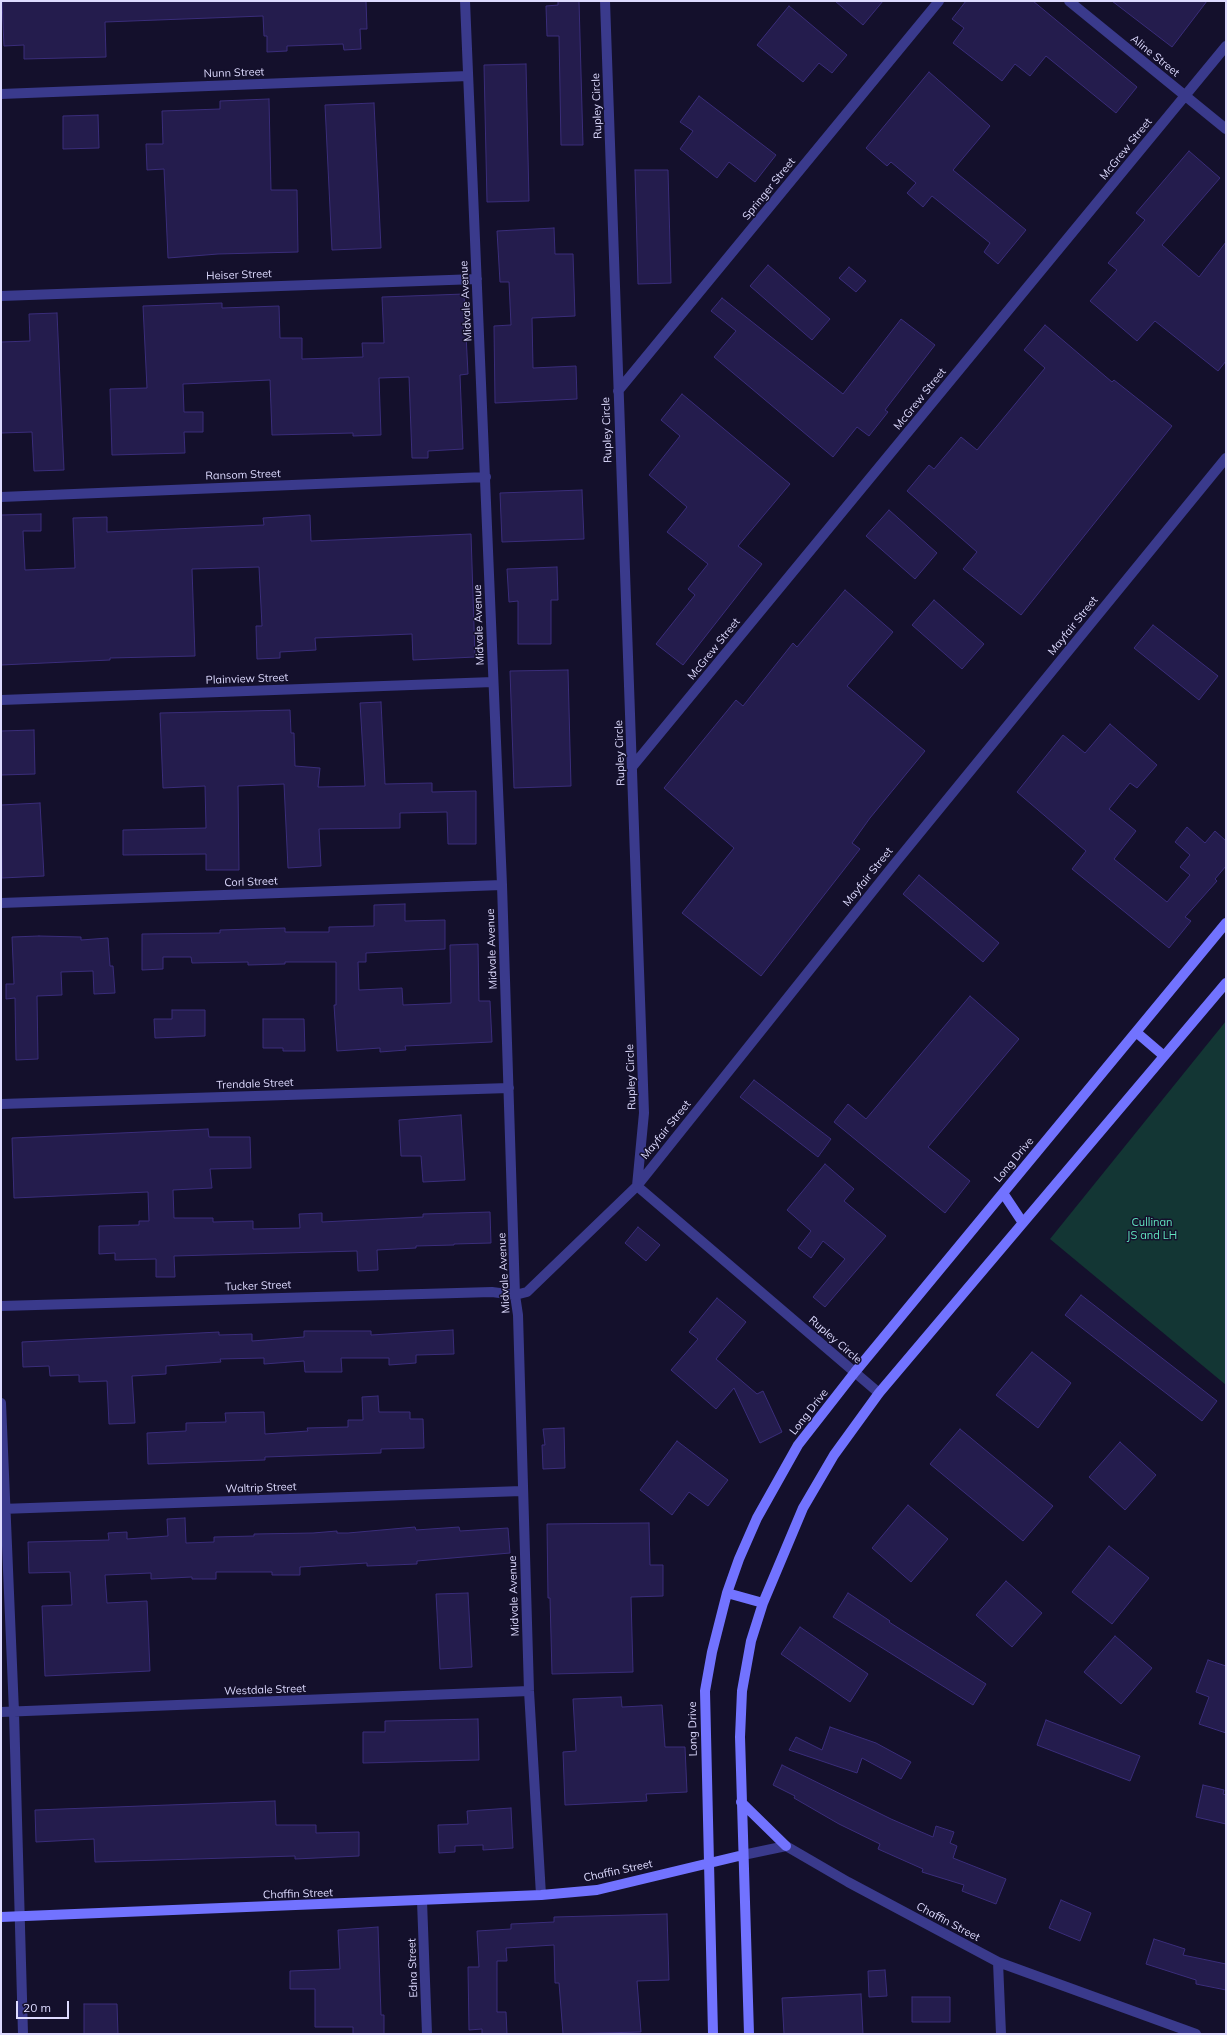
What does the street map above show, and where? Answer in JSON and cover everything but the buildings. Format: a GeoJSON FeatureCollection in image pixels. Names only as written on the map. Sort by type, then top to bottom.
{"type":"FeatureCollection","features":[{"type":"Feature","properties":{"kind":"main road","name":"Long Drive"},"geometry":{"type":"LineString","coordinates":[[713,2034],[705,1691],[712,1652],[727,1593],[739,1558],[757,1518],[798,1445],[855,1372],[1226,923]]}},
{"type":"Feature","properties":{"kind":"main road"},"geometry":{"type":"LineString","coordinates":[[748,2034],[740,1737],[742,1691],[752,1641],[763,1603],[803,1508],[834,1455],[879,1394],[1226,982]]}},
{"type":"Feature","properties":{"kind":"main road"},"geometry":{"type":"LineString","coordinates":[[1136,1032],[1164,1056]]}},
{"type":"Feature","properties":{"kind":"main road"},"geometry":{"type":"LineString","coordinates":[[1002,1193],[1023,1223]]}},
{"type":"Feature","properties":{"kind":"main road"},"geometry":{"type":"LineString","coordinates":[[727,1593],[763,1603]]}},
{"type":"Feature","properties":{"kind":"main road"},"geometry":{"type":"LineString","coordinates":[[742,1802],[786,1846]]}},
{"type":"Feature","properties":{"kind":"main road","name":"Chaffin Street"},"geometry":{"type":"LineString","coordinates":[[1,1917],[541,1895],[597,1890],[743,1855]]}},
{"type":"Feature","properties":{"kind":"street","name":"Midvale Avenue"},"geometry":{"type":"LineString","coordinates":[[466,1],[502,885],[515,1295],[518,1315],[522,1490],[530,1691],[541,1895]]}},
{"type":"Feature","properties":{"kind":"street","name":"Rupley Circle"},"geometry":{"type":"LineString","coordinates":[[605,1],[644,1112],[637,1186],[879,1394]]}},
{"type":"Feature","properties":{"kind":"street","name":"Springer Street"},"geometry":{"type":"LineString","coordinates":[[618,391],[939,1]]}},
{"type":"Feature","properties":{"kind":"street","name":"Aline Street"},"geometry":{"type":"LineString","coordinates":[[1069,1],[1226,129]]}},
{"type":"Feature","properties":{"kind":"street","name":"McGrew Street"},"geometry":{"type":"LineString","coordinates":[[632,768],[1226,46]]}},
{"type":"Feature","properties":{"kind":"street","name":"Nunn Street"},"geometry":{"type":"LineString","coordinates":[[1,94],[468,76]]}},
{"type":"Feature","properties":{"kind":"street","name":"Heiser Street"},"geometry":{"type":"LineString","coordinates":[[1,296],[477,278]]}},
{"type":"Feature","properties":{"kind":"street","name":"Mayfair Street"},"geometry":{"type":"LineString","coordinates":[[515,1295],[527,1292],[637,1186],[901,855],[1226,458]]}},
{"type":"Feature","properties":{"kind":"street","name":"Ransom Street"},"geometry":{"type":"LineString","coordinates":[[1,497],[486,477]]}},
{"type":"Feature","properties":{"kind":"street","name":"Plainview Street"},"geometry":{"type":"LineString","coordinates":[[1,700],[493,682]]}},
{"type":"Feature","properties":{"kind":"street","name":"Corl Street"},"geometry":{"type":"LineString","coordinates":[[1,903],[502,885]]}},
{"type":"Feature","properties":{"kind":"street","name":"Trendale Street"},"geometry":{"type":"LineString","coordinates":[[1,1104],[509,1088]]}},
{"type":"Feature","properties":{"kind":"street","name":"Tucker Street"},"geometry":{"type":"LineString","coordinates":[[1,1306],[492,1292],[515,1295]]}},
{"type":"Feature","properties":{"kind":"street"},"geometry":{"type":"LineString","coordinates":[[1,1404],[3,1509],[14,1712],[18,1916],[23,2034]]}},
{"type":"Feature","properties":{"kind":"street","name":"Waltrip Street"},"geometry":{"type":"LineString","coordinates":[[3,1509],[522,1490]]}},
{"type":"Feature","properties":{"kind":"street","name":"Westdale Street"},"geometry":{"type":"LineString","coordinates":[[1,1712],[530,1691]]}},
{"type":"Feature","properties":{"kind":"street","name":"Chaffin Street"},"geometry":{"type":"LineString","coordinates":[[743,1855],[786,1846],[848,1882],[998,1962],[1196,2034]]}},
{"type":"Feature","properties":{"kind":"street","name":"Edna Street"},"geometry":{"type":"LineString","coordinates":[[422,1901],[427,2034]]}},
{"type":"Feature","properties":{"kind":"street"},"geometry":{"type":"LineString","coordinates":[[998,1962],[1001,2034]]}},
{"type":"Feature","properties":{"kind":"green space","name":"Cullinan JS and LH"},"geometry":{"type":"Polygon","coordinates":[[[1226,1021],[1226,1385],[1050,1239],[1226,1021]]]}}]}
